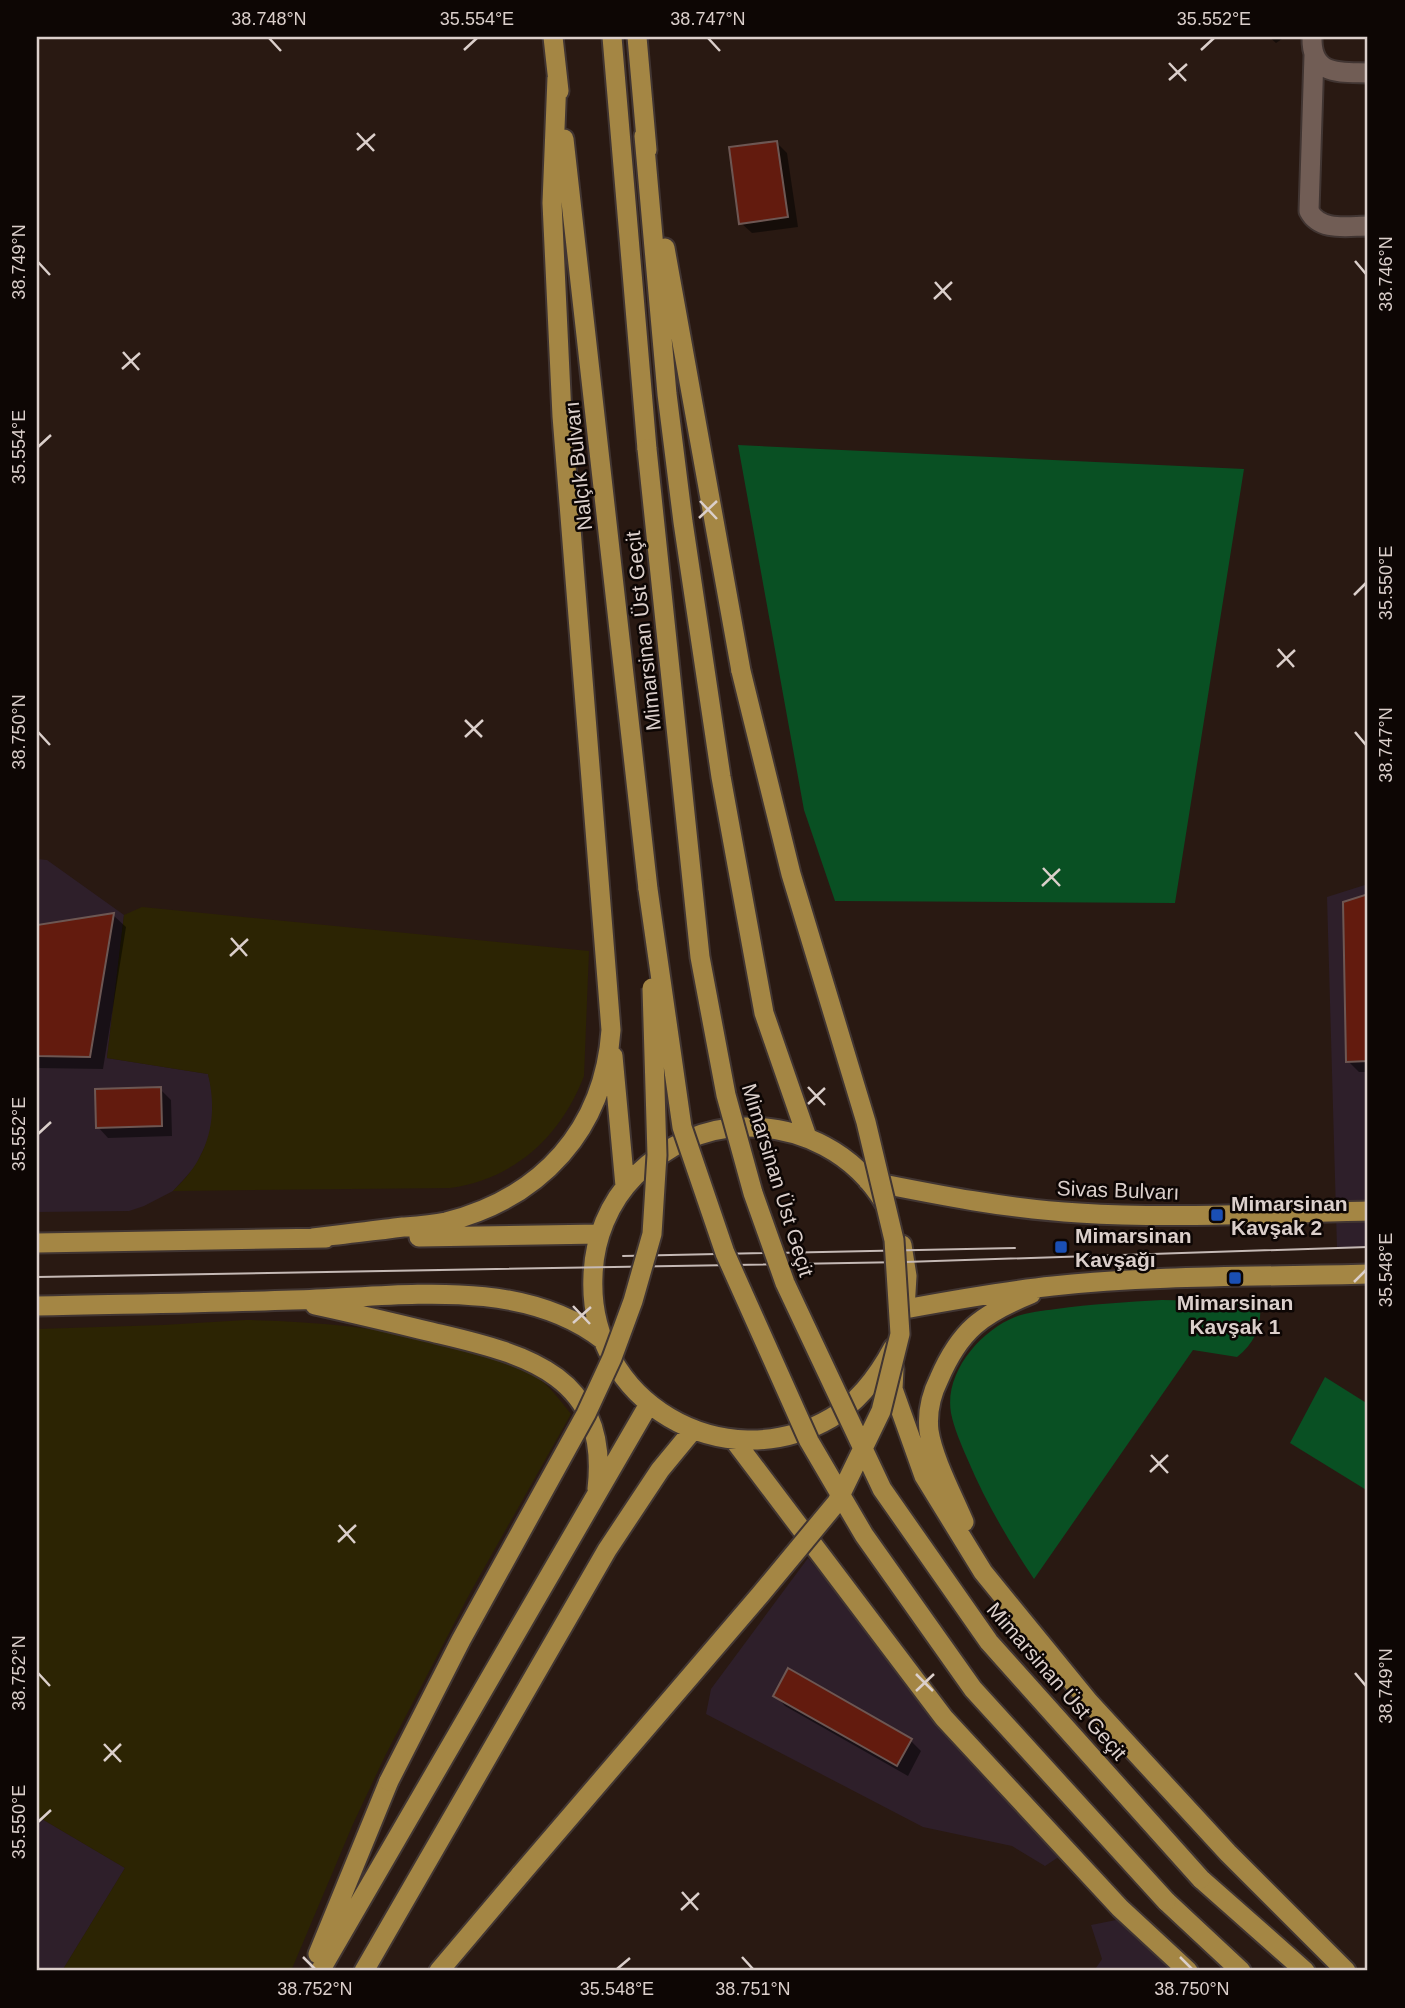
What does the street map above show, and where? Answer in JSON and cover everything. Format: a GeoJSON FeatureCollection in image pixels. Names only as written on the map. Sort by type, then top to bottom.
{"type":"FeatureCollection","features":[{"type":"Feature","properties":{"kind":"highway","name":"Nalçık Bulvarı"},"geometry":{"type":"LineString","coordinates":[[553,37],[648,889]]}},
{"type":"Feature","properties":{"kind":"highway","name":"Mimarsinan Üst Geçit"},"geometry":{"type":"LineString","coordinates":[[612,37],[647,449],[700,957],[726,1095],[754,1193],[785,1283],[882,1489],[989,1642],[1200,1879],[1305,1971]]}},
{"type":"Feature","properties":{"kind":"highway"},"geometry":{"type":"LineString","coordinates":[[637,37],[669,407],[688,560],[719,765],[764,1013],[807,1137]]}},
{"type":"Feature","properties":{"kind":"highway"},"geometry":{"type":"LineString","coordinates":[[557,78],[552,203],[562,416],[625,1186]]}},
{"type":"Feature","properties":{"kind":"highway"},"geometry":{"type":"LineString","coordinates":[[439,1971],[837,1502],[881,1411],[900,1334],[894,1240],[866,1122],[814,957],[741,671],[644,136]]}},
{"type":"Feature","properties":{"kind":"highway"},"geometry":{"type":"LineString","coordinates":[[312,1971],[389,1780],[461,1640],[586,1414],[612,1357],[633,1301],[652,1234],[657,1155],[648,889]]}},
{"type":"Feature","properties":{"kind":"highway"},"geometry":{"type":"LineString","coordinates":[[648,889],[682,1127],[725,1253],[809,1441],[864,1535],[973,1689],[1166,1901],[1241,1971]]}},
{"type":"Feature","properties":{"kind":"highway"},"geometry":{"type":"LineString","coordinates":[[313,1238],[444,1223],[496,1206],[530,1186],[562,1155],[588,1114],[605,1067],[611,1030]]}},
{"type":"Feature","properties":{"kind":"highway"},"geometry":{"type":"LineString","coordinates":[[896,1342],[880,1371],[858,1397],[832,1418],[801,1432],[768,1440],[734,1440],[692,1430],[669,1419],[630,1385],[603,1340],[595,1314],[592,1287],[600,1234],[625,1186],[654,1158],[689,1138],[727,1127],[768,1127],[807,1137],[850,1163],[883,1201],[902,1243],[907,1276],[905,1310],[896,1342],[893,1389],[924,1476],[984,1572],[1098,1712],[1228,1853],[1346,1971]]}},
{"type":"Feature","properties":{"kind":"highway","name":"Sivas Bulvarı"},"geometry":{"type":"LineString","coordinates":[[868,1181],[975,1202],[1081,1213],[1368,1211]]}},
{"type":"Feature","properties":{"kind":"highway"},"geometry":{"type":"LineString","coordinates":[[37,1243],[600,1234]]}},
{"type":"Feature","properties":{"kind":"highway"},"geometry":{"type":"LineString","coordinates":[[905,1310],[989,1294],[1055,1286],[1368,1274]]}},
{"type":"Feature","properties":{"kind":"highway"},"geometry":{"type":"LineString","coordinates":[[984,1572],[933,1447],[929,1416],[933,1394],[955,1345],[971,1328],[1004,1306],[1055,1286]]}},
{"type":"Feature","properties":{"kind":"highway"},"geometry":{"type":"LineString","coordinates":[[37,1306],[405,1295],[514,1301],[570,1319],[603,1340]]}},
{"type":"Feature","properties":{"kind":"highway"},"geometry":{"type":"LineString","coordinates":[[297,1300],[501,1349],[562,1379],[578,1398],[592,1428],[599,1460],[597,1493]]}},
{"type":"Feature","properties":{"kind":"highway"},"geometry":{"type":"LineString","coordinates":[[320,1971],[649,1404]]}},
{"type":"Feature","properties":{"kind":"highway"},"geometry":{"type":"LineString","coordinates":[[363,1971],[607,1550],[653,1480],[692,1430]]}},
{"type":"Feature","properties":{"kind":"highway"},"geometry":{"type":"LineString","coordinates":[[734,1440],[944,1718],[1120,1908],[1188,1971]]}},
{"type":"Feature","properties":{"kind":"street"},"geometry":{"type":"LineString","coordinates":[[1313,46],[1322,66],[1334,72],[1368,73]]}},
{"type":"Feature","properties":{"kind":"street"},"geometry":{"type":"LineString","coordinates":[[1313,46],[1309,211],[1312,217],[1322,224],[1368,226]]}},
{"type":"Feature","properties":{"kind":"shaded area"},"geometry":{"type":"Polygon","coordinates":[[[37,859],[47,860],[124,915],[107,1058],[208,1074],[212,1090],[212,1122],[209,1138],[195,1167],[173,1191],[129,1211],[37,1212],[37,859]]]}},
{"type":"Feature","properties":{"kind":"shaded area"},"geometry":{"type":"Polygon","coordinates":[[[1368,884],[1368,1246],[1337,1248],[1327,897],[1368,884]]]}},
{"type":"Feature","properties":{"kind":"shaded area"},"geometry":{"type":"Polygon","coordinates":[[[808,1558],[922,1697],[1063,1854],[1045,1866],[1012,1846],[923,1827],[706,1714],[711,1689],[808,1558]]]}},
{"type":"Feature","properties":{"kind":"shaded area"},"geometry":{"type":"Polygon","coordinates":[[[37,1816],[125,1868],[62,1971],[37,1971],[37,1816]]]}},
{"type":"Feature","properties":{"kind":"shaded area"},"geometry":{"type":"Polygon","coordinates":[[[1126,1918],[1184,1971],[1094,1971],[1102,1959],[1091,1925],[1126,1918]]]}},
{"type":"Feature","properties":{"kind":"green space"},"geometry":{"type":"Polygon","coordinates":[[[738,445],[1244,469],[1175,903],[835,901],[804,810],[738,445]]]}},
{"type":"Feature","properties":{"kind":"green space"},"geometry":{"type":"Polygon","coordinates":[[[1162,1300],[1260,1302],[1259,1326],[1249,1345],[1237,1357],[1193,1350],[1034,1579],[989,1505],[956,1430],[950,1398],[959,1369],[967,1355],[989,1332],[1020,1315],[1082,1306],[1162,1300]]]}},
{"type":"Feature","properties":{"kind":"green space"},"geometry":{"type":"Polygon","coordinates":[[[1325,1377],[1368,1404],[1368,1491],[1290,1443],[1325,1377]]]}},
{"type":"Feature","properties":{"kind":"sand"},"geometry":{"type":"Polygon","coordinates":[[[142,907],[589,951],[584,1076],[562,1118],[533,1151],[495,1175],[473,1183],[450,1188],[173,1191],[195,1166],[208,1138],[212,1107],[208,1074],[107,1058],[124,915],[142,907]]]}},
{"type":"Feature","properties":{"kind":"sand"},"geometry":{"type":"Polygon","coordinates":[[[246,1320],[374,1329],[482,1351],[514,1363],[534,1375],[571,1414],[470,1593],[386,1754],[353,1824],[291,1971],[62,1971],[125,1868],[37,1816],[37,1329],[246,1320]]]}},
{"type":"Feature","properties":{"kind":"building"},"geometry":{"type":"Polygon","coordinates":[[[777,141],[788,217],[739,224],[729,147],[777,141]]]}},
{"type":"Feature","properties":{"kind":"building"},"geometry":{"type":"Polygon","coordinates":[[[1368,894],[1368,1061],[1346,1062],[1343,902],[1368,894]]]}},
{"type":"Feature","properties":{"kind":"building"},"geometry":{"type":"Polygon","coordinates":[[[114,913],[90,1057],[37,1056],[37,925],[114,913]]]}},
{"type":"Feature","properties":{"kind":"building"},"geometry":{"type":"Polygon","coordinates":[[[161,1087],[162,1126],[96,1128],[95,1089],[161,1087]]]}},
{"type":"Feature","properties":{"kind":"building"},"geometry":{"type":"Polygon","coordinates":[[[788,1668],[912,1739],[897,1766],[773,1696],[788,1668]]]}},
{"type":"Feature","properties":{"kind":"tram line"},"geometry":{"type":"LineString","coordinates":[[37,1277],[905,1262],[1368,1247]]}},
{"type":"Feature","properties":{"kind":"tram line"},"geometry":{"type":"LineString","coordinates":[[623,1256],[1015,1248]]}},
{"type":"Feature","properties":{"kind":"place","name":"Mimarsinan Kavşak 2"},"geometry":{"type":"Point","coordinates":[1217,1215]}},
{"type":"Feature","properties":{"kind":"place","name":"Mimarsinan Kavşağı"},"geometry":{"type":"Point","coordinates":[1061,1247]}},
{"type":"Feature","properties":{"kind":"place","name":"Mimarsinan Kavşak 1"},"geometry":{"type":"Point","coordinates":[1235,1278]}}]}
